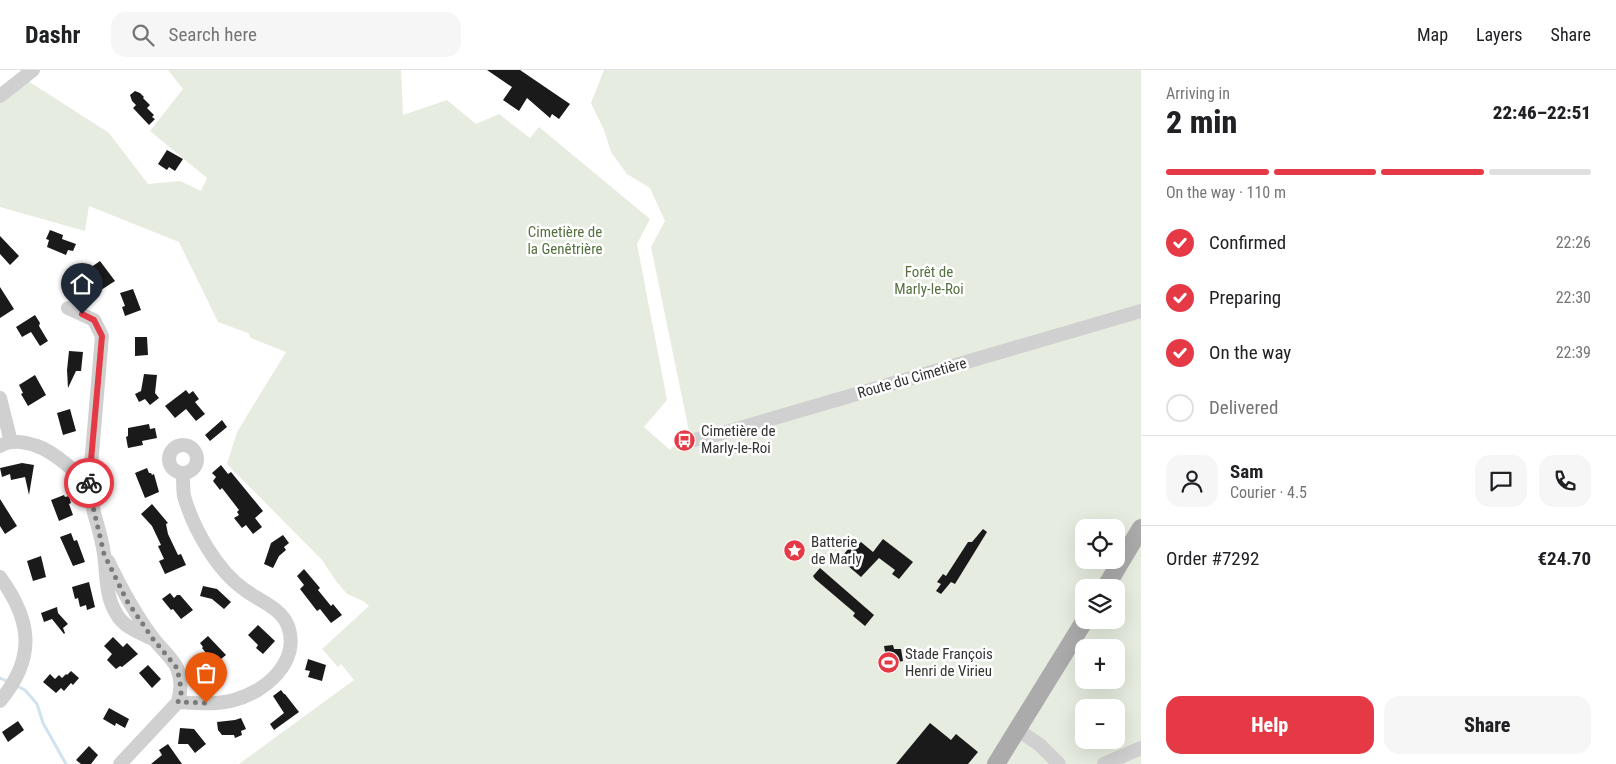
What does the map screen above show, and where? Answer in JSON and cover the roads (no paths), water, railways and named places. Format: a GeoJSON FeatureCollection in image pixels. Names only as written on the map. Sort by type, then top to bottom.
{"type":"FeatureCollection","features":[{"type":"Feature","properties":{"kind":"main road"},"geometry":{"type":"LineString","coordinates":[[1110,579],[1141,528]]}},
{"type":"Feature","properties":{"kind":"main road"},"geometry":{"type":"LineString","coordinates":[[996,764],[1080,629]]}},
{"type":"Feature","properties":{"kind":"street"},"geometry":{"type":"LineString","coordinates":[[0,96],[33,70]]}},
{"type":"Feature","properties":{"kind":"street"},"geometry":{"type":"LineString","coordinates":[[68,308],[94,320],[102,336],[89,489],[104,554],[127,601],[153,639],[177,668],[180,682],[181,693],[178,702],[120,764]]}},
{"type":"Feature","properties":{"kind":"street","name":"Route du Cimetière"},"geometry":{"type":"LineString","coordinates":[[682,443],[723,433],[1141,311]]}},
{"type":"Feature","properties":{"kind":"street"},"geometry":{"type":"LineString","coordinates":[[0,398],[5,444],[30,444],[51,453],[72,469],[89,489]]}},
{"type":"Feature","properties":{"kind":"street"},"geometry":{"type":"LineString","coordinates":[[178,702],[206,703],[233,700],[250,695],[264,687],[275,677],[284,666],[290,647],[288,626],[282,617],[276,610],[243,589],[218,564],[198,534],[184,495],[183,474]]}},
{"type":"Feature","properties":{"kind":"street"},"geometry":{"type":"LineString","coordinates":[[0,577],[11,592],[24,624],[26,639],[22,667],[8,690]]}},
{"type":"Feature","properties":{"kind":"street"},"geometry":{"type":"LineString","coordinates":[[1018,730],[1040,745],[1059,764]]}},
{"type":"Feature","properties":{"kind":"street"},"geometry":{"type":"LineString","coordinates":[[1104,764],[1141,748]]}},
{"type":"Feature","properties":{"kind":"waterway"},"geometry":{"type":"LineString","coordinates":[[0,678],[9,682]]}},
{"type":"Feature","properties":{"kind":"waterway"},"geometry":{"type":"LineString","coordinates":[[15,685],[25,690],[37,704],[43,723],[66,764]]}},
{"type":"Feature","properties":{"kind":"place","name":"Cimetière de Marly-le-Roi"},"geometry":{"type":"Point","coordinates":[685,440]}},
{"type":"Feature","properties":{"kind":"place","name":"Batterie de Marly"},"geometry":{"type":"Point","coordinates":[795,551]}},
{"type":"Feature","properties":{"kind":"place","name":"Stade François Henri de Virieu"},"geometry":{"type":"Point","coordinates":[889,663]}},
{"type":"Feature","properties":{"kind":"park label","name":"Cimetière de la Genêtrière"},"geometry":{"type":"Point","coordinates":[565,240]}},
{"type":"Feature","properties":{"kind":"park label","name":"Forêt de Marly-le-Roi"},"geometry":{"type":"Point","coordinates":[929,280]}}]}
